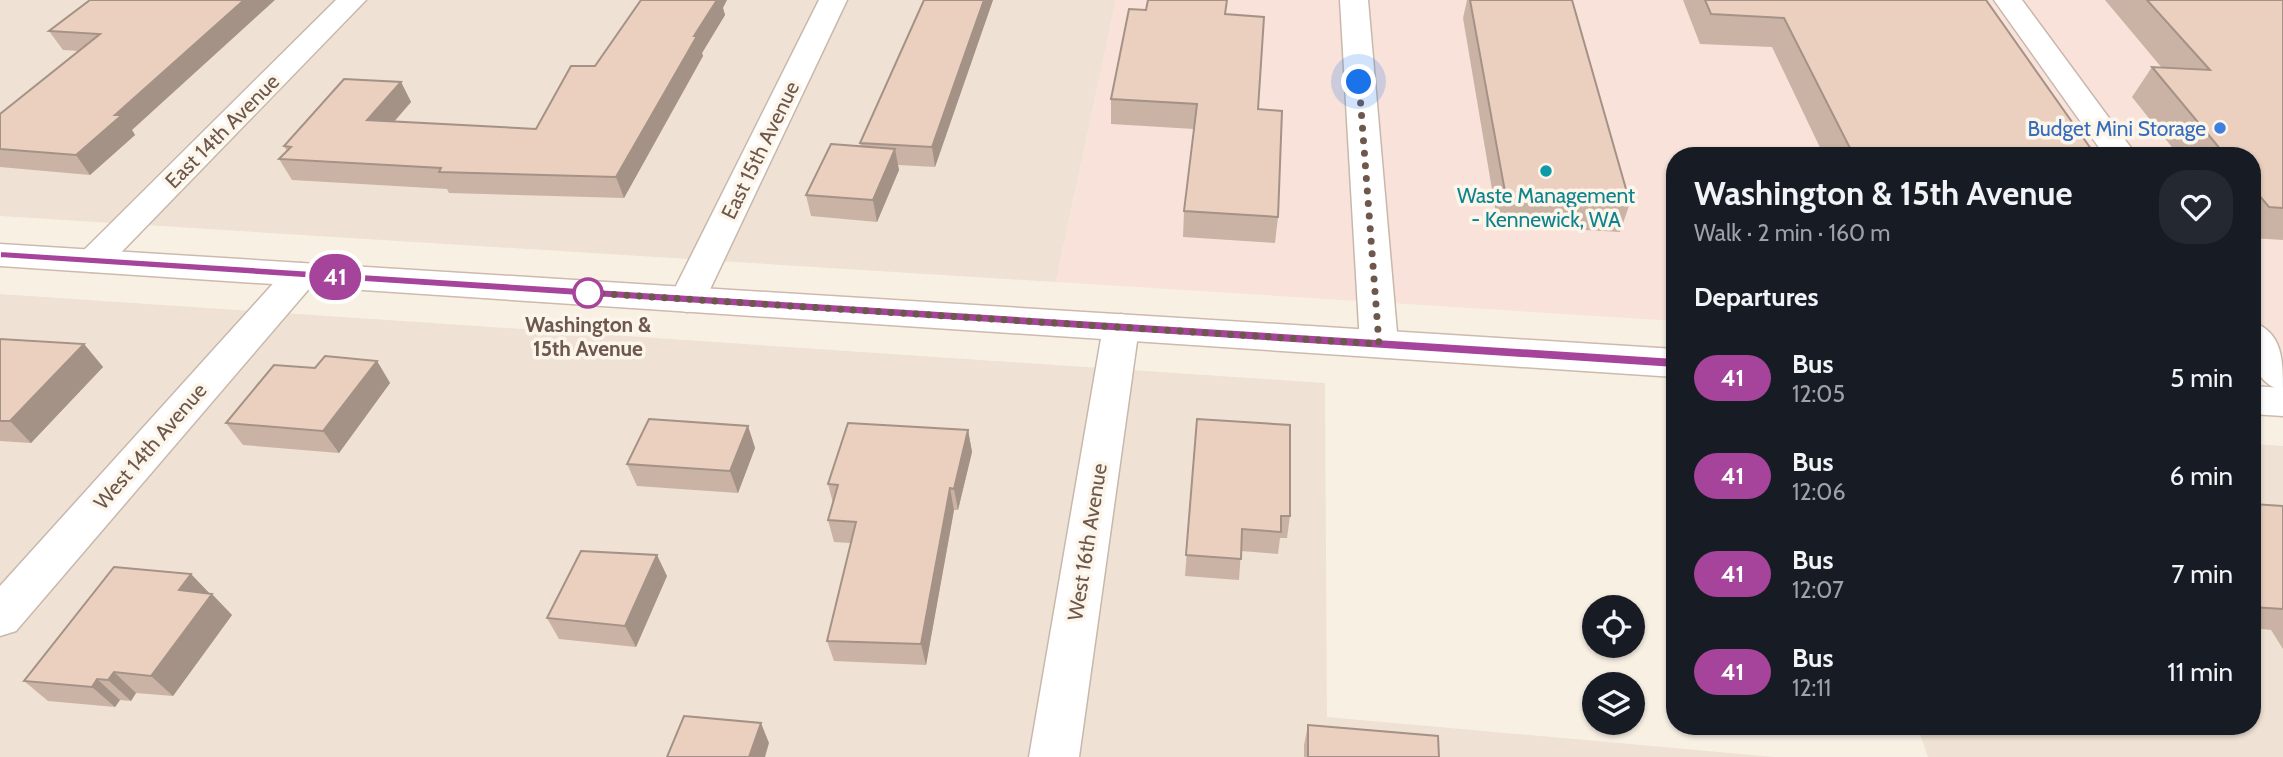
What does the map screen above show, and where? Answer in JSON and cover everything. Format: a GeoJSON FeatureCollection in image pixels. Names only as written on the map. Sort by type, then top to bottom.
{"type":"FeatureCollection","features":[{"type":"Feature","properties":{"kind":"street","name":"East 14th Avenue"},"geometry":{"type":"LineString","coordinates":[[93,261],[352,0]]}},
{"type":"Feature","properties":{"kind":"street","name":"East 15th Avenue"},"geometry":{"type":"LineString","coordinates":[[687,300],[833,0]]}},
{"type":"Feature","properties":{"kind":"street"},"geometry":{"type":"LineString","coordinates":[[1354,0],[1379,344]]}},
{"type":"Feature","properties":{"kind":"street"},"geometry":{"type":"LineString","coordinates":[[2008,0],[2114,147]]}},
{"type":"Feature","properties":{"kind":"street"},"geometry":{"type":"LineString","coordinates":[[0,255],[1666,362]]}},
{"type":"Feature","properties":{"kind":"street","name":"West 14th Avenue"},"geometry":{"type":"LineString","coordinates":[[0,618],[301,275]]}},
{"type":"Feature","properties":{"kind":"street","name":"West 16th Avenue"},"geometry":{"type":"LineString","coordinates":[[1054,757],[1121,327]]}},
{"type":"Feature","properties":{"kind":"street"},"geometry":{"type":"LineString","coordinates":[[2261,347],[2283,377]]}},
{"type":"Feature","properties":{"kind":"street"},"geometry":{"type":"LineString","coordinates":[[2261,401],[2283,402]]}},
{"type":"Feature","properties":{"kind":"shaded area"},"geometry":{"type":"Polygon","coordinates":[[[0,0],[1116,0],[1056,282],[0,216],[0,0]]]}},
{"type":"Feature","properties":{"kind":"shaded area"},"geometry":{"type":"Polygon","coordinates":[[[1116,0],[2283,0],[2283,359],[2261,358],[2261,147],[1666,147],[1666,320],[1056,282],[1116,0]]]}},
{"type":"Feature","properties":{"kind":"shaded area"},"geometry":{"type":"Polygon","coordinates":[[[0,294],[1325,383],[1327,717],[1775,757],[0,757],[0,294]]]}},
{"type":"Feature","properties":{"kind":"shaded area"},"geometry":{"type":"Polygon","coordinates":[[[2261,445],[2283,446],[2283,757],[1928,757],[1920,735],[2261,735],[2261,445]]]}},
{"type":"Feature","properties":{"kind":"building"},"geometry":{"type":"Polygon","coordinates":[[[90,0],[244,0],[115,115],[122,115],[76,155],[0,149],[0,114],[100,34],[49,31],[90,0]]]}},
{"type":"Feature","properties":{"kind":"building"},"geometry":{"type":"Polygon","coordinates":[[[641,0],[717,0],[694,36],[697,36],[616,177],[439,172],[441,168],[279,159],[291,147],[284,146],[344,79],[401,82],[367,120],[536,129],[571,66],[595,66],[641,0]]]}},
{"type":"Feature","properties":{"kind":"building"},"geometry":{"type":"Polygon","coordinates":[[[924,0],[984,0],[932,147],[860,143],[924,0]]]}},
{"type":"Feature","properties":{"kind":"building"},"geometry":{"type":"Polygon","coordinates":[[[1148,0],[1227,0],[1225,14],[1264,17],[1258,109],[1282,111],[1278,217],[1184,211],[1197,104],[1111,99],[1129,9],[1146,10],[1148,0]]]}},
{"type":"Feature","properties":{"kind":"building","name":"Waste Management - Kennewick, WA"},"geometry":{"type":"Polygon","coordinates":[[[1470,0],[1572,0],[1630,203],[1506,197],[1470,0]]]}},
{"type":"Feature","properties":{"kind":"building"},"geometry":{"type":"Polygon","coordinates":[[[1705,0],[1986,0],[2090,147],[1849,147],[1784,18],[1711,14],[1705,0]]]}},
{"type":"Feature","properties":{"kind":"building"},"geometry":{"type":"Polygon","coordinates":[[[2147,0],[2283,0],[2283,208],[2269,207],[2261,198],[2261,147],[2219,147],[2152,67],[2210,70],[2147,0]]]}},
{"type":"Feature","properties":{"kind":"building"},"geometry":{"type":"Polygon","coordinates":[[[831,144],[895,149],[873,200],[806,195],[831,144]]]}},
{"type":"Feature","properties":{"kind":"building"},"geometry":{"type":"Polygon","coordinates":[[[0,339],[84,344],[10,421],[0,421],[0,339]]]}},
{"type":"Feature","properties":{"kind":"building"},"geometry":{"type":"Polygon","coordinates":[[[325,356],[377,361],[323,431],[226,423],[274,365],[315,368],[325,356]]]}},
{"type":"Feature","properties":{"kind":"building"},"geometry":{"type":"Polygon","coordinates":[[[649,419],[748,426],[730,471],[627,464],[649,419]]]}},
{"type":"Feature","properties":{"kind":"building"},"geometry":{"type":"Polygon","coordinates":[[[1197,419],[1290,425],[1290,516],[1281,516],[1281,532],[1242,529],[1241,559],[1186,555],[1197,419]]]}},
{"type":"Feature","properties":{"kind":"building"},"geometry":{"type":"Polygon","coordinates":[[[848,423],[968,430],[954,489],[950,488],[921,644],[827,641],[856,522],[828,520],[838,485],[828,484],[848,423]]]}},
{"type":"Feature","properties":{"kind":"building"},"geometry":{"type":"Polygon","coordinates":[[[2261,505],[2283,506],[2283,609],[2261,608],[2261,505]]]}},
{"type":"Feature","properties":{"kind":"building"},"geometry":{"type":"Polygon","coordinates":[[[581,551],[657,555],[625,626],[547,618],[581,551]]]}},
{"type":"Feature","properties":{"kind":"building"},"geometry":{"type":"Polygon","coordinates":[[[114,567],[191,574],[179,590],[212,594],[151,676],[114,672],[108,680],[97,679],[92,687],[24,681],[114,567]]]}},
{"type":"Feature","properties":{"kind":"building"},"geometry":{"type":"Polygon","coordinates":[[[684,716],[761,723],[749,757],[667,757],[684,716]]]}},
{"type":"Feature","properties":{"kind":"building"},"geometry":{"type":"Polygon","coordinates":[[[1308,725],[1438,736],[1439,757],[1308,757],[1308,725]]]}},
{"type":"Feature","properties":{"kind":"bus line","name":"41"},"geometry":{"type":"LineString","coordinates":[[0,255],[1666,362]]}},
{"type":"Feature","properties":{"kind":"place","name":"Budget Mini Storage"},"geometry":{"type":"Point","coordinates":[2220,128]}},
{"type":"Feature","properties":{"kind":"place","name":"Waste Management - Kennewick, WA"},"geometry":{"type":"Point","coordinates":[1546,171]}},
{"type":"Feature","properties":{"kind":"place","name":"Washington & 15th Avenue"},"geometry":{"type":"Point","coordinates":[588,293]}},
{"type":"Feature","properties":{"kind":"route"},"geometry":{"type":"LineString","coordinates":[[588,293],[576,292],[1379,344],[1359,82]]}}]}
